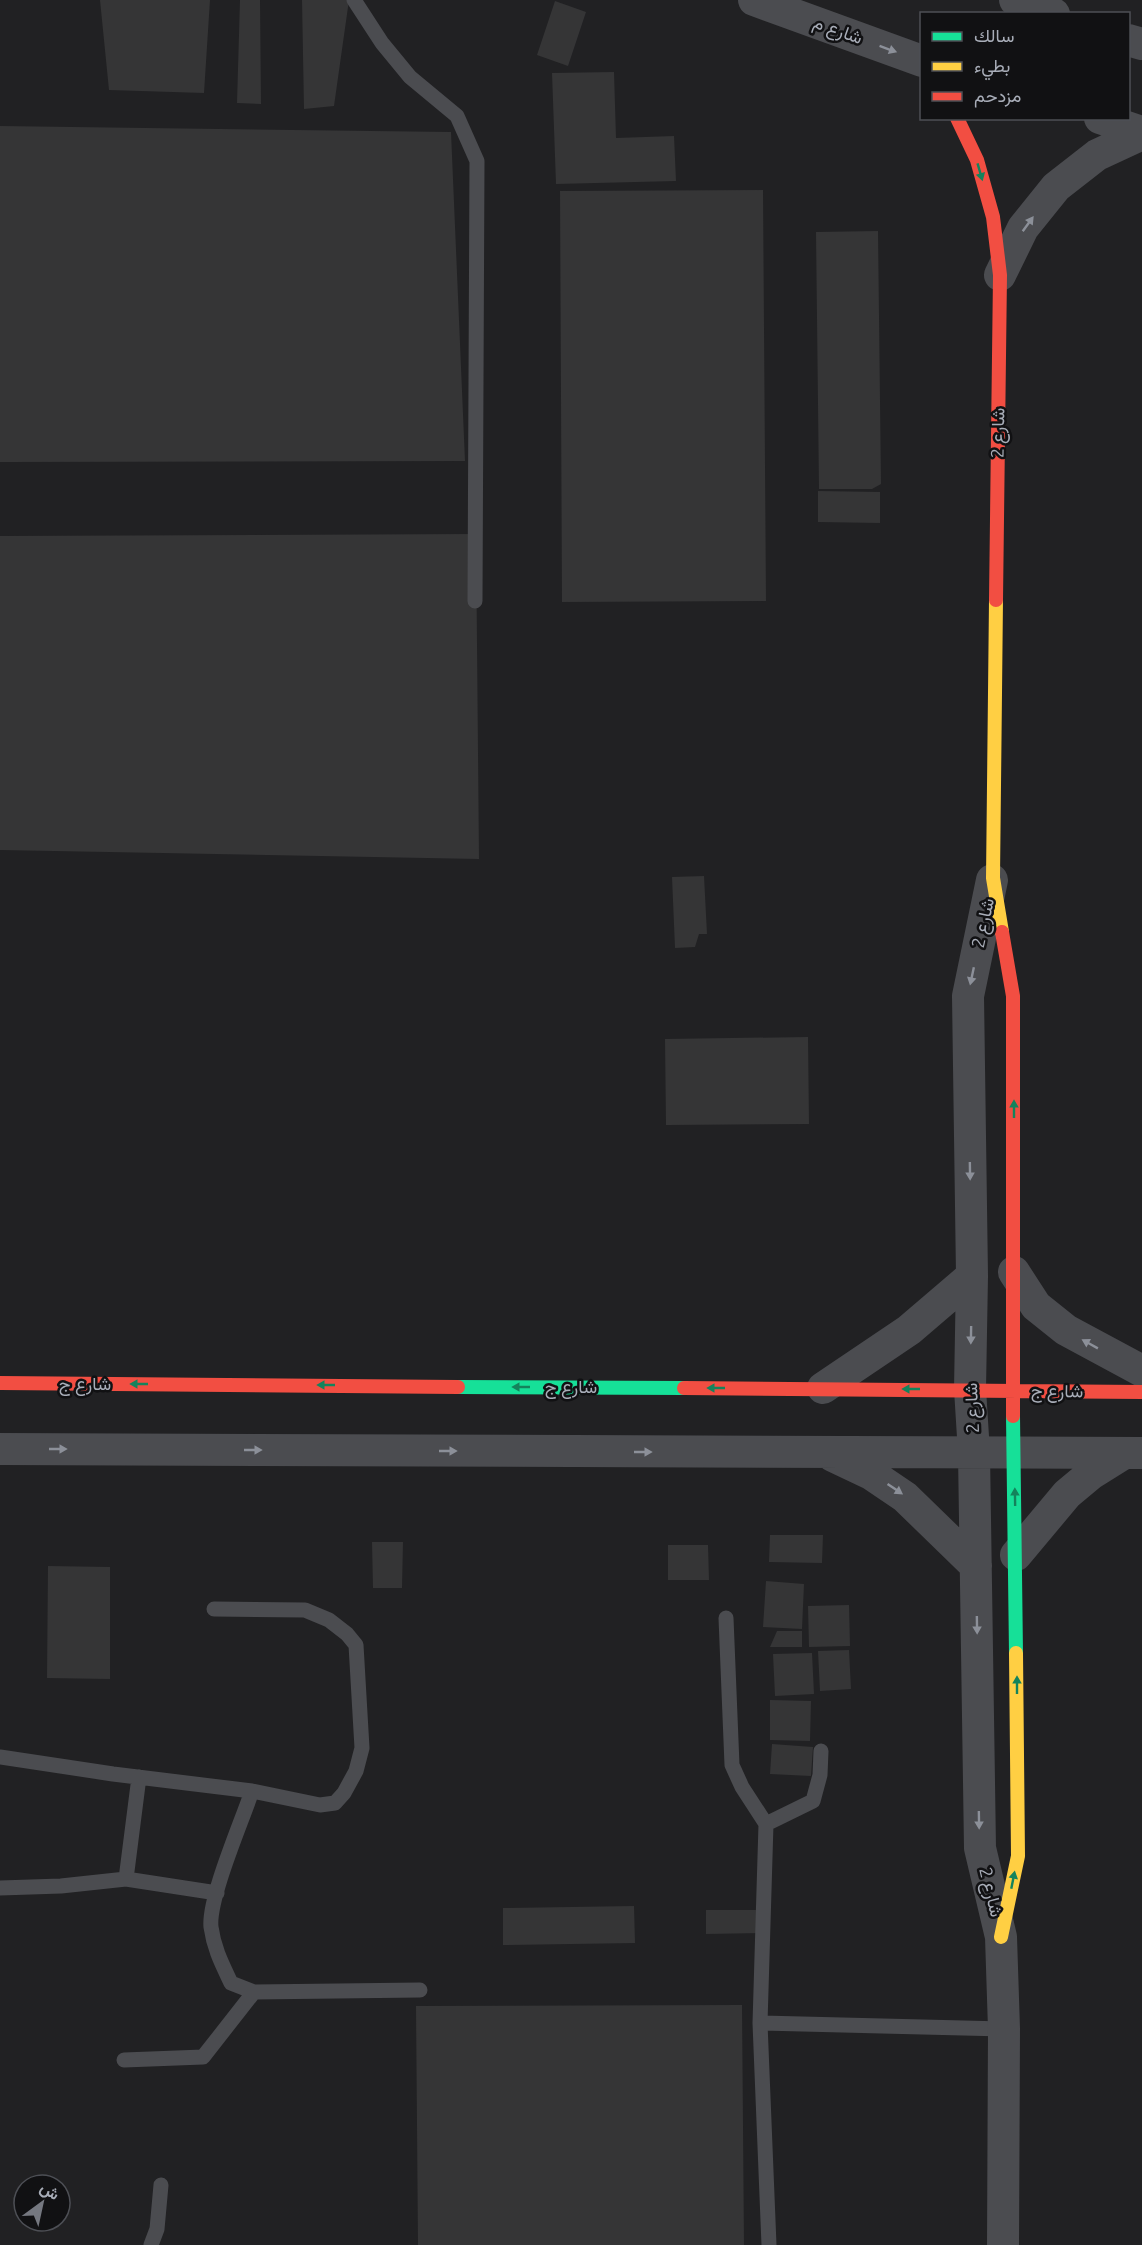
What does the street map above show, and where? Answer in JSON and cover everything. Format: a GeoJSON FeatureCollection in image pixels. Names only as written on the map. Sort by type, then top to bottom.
{"type":"FeatureCollection","features":[{"type":"Feature","properties":{"kind":"street"},"geometry":{"type":"LineString","coordinates":[[1015,0],[1048,12]]}},
{"type":"Feature","properties":{"kind":"street","name":"شارع م"},"geometry":{"type":"LineString","coordinates":[[759,1],[920,61]]}},
{"type":"Feature","properties":{"kind":"street","name":"شارع 2"},"geometry":{"type":"LineString","coordinates":[[958,120],[977,160],[993,217],[1000,275],[993,878],[1013,996],[1012,1390],[1015,1453],[1018,1856],[1001,1937]]}},
{"type":"Feature","properties":{"kind":"street"},"geometry":{"type":"LineString","coordinates":[[1106,120],[1142,133]]}},
{"type":"Feature","properties":{"kind":"street","name":"شارع 2"},"geometry":{"type":"LineString","coordinates":[[1000,275],[1023,228],[1056,187],[1097,155],[1142,133]]}},
{"type":"Feature","properties":{"kind":"street","name":"شارع 2"},"geometry":{"type":"LineString","coordinates":[[993,878],[968,996],[972,1276],[970,1389],[974,1453],[980,1848],[1001,1937],[1004,2029],[1003,2245]]}},
{"type":"Feature","properties":{"kind":"street"},"geometry":{"type":"LineString","coordinates":[[1014,1272],[1035,1306],[1065,1330],[1142,1371]]}},
{"type":"Feature","properties":{"kind":"street"},"geometry":{"type":"LineString","coordinates":[[823,1388],[909,1330],[972,1276]]}},
{"type":"Feature","properties":{"kind":"street","name":"شارع ج"},"geometry":{"type":"LineString","coordinates":[[0,1383],[1142,1392]]}},
{"type":"Feature","properties":{"kind":"street"},"geometry":{"type":"LineString","coordinates":[[0,1449],[1133,1454]]}},
{"type":"Feature","properties":{"kind":"street"},"geometry":{"type":"LineString","coordinates":[[825,1452],[871,1473],[905,1497],[976,1566]]}},
{"type":"Feature","properties":{"kind":"street"},"geometry":{"type":"LineString","coordinates":[[1016,1555],[1067,1494],[1090,1474],[1133,1454]]}},
{"type":"Feature","properties":{"kind":"lane"},"geometry":{"type":"LineString","coordinates":[[354,0],[382,43],[410,77],[457,116],[477,161],[475,601]]}},
{"type":"Feature","properties":{"kind":"lane"},"geometry":{"type":"LineString","coordinates":[[0,1758],[252,1791],[320,1805],[335,1803],[344,1794],[356,1771],[362,1748],[356,1644],[329,1620],[305,1610],[214,1609]]}},
{"type":"Feature","properties":{"kind":"lane"},"geometry":{"type":"LineString","coordinates":[[726,1618],[732,1765],[742,1787],[766,1824],[760,2023],[769,2245]]}},
{"type":"Feature","properties":{"kind":"lane"},"geometry":{"type":"LineString","coordinates":[[766,1824],[813,1800],[820,1775],[821,1751]]}},
{"type":"Feature","properties":{"kind":"lane"},"geometry":{"type":"LineString","coordinates":[[126,1879],[140,1777]]}},
{"type":"Feature","properties":{"kind":"lane"},"geometry":{"type":"LineString","coordinates":[[252,1791],[217,1893],[211,1924],[216,1953],[231,1983],[254,1992],[420,1990]]}},
{"type":"Feature","properties":{"kind":"lane"},"geometry":{"type":"LineString","coordinates":[[0,1888],[61,1886],[126,1879],[217,1893]]}},
{"type":"Feature","properties":{"kind":"lane"},"geometry":{"type":"LineString","coordinates":[[124,2060],[203,2057],[254,1992]]}},
{"type":"Feature","properties":{"kind":"lane"},"geometry":{"type":"LineString","coordinates":[[760,2023],[1004,2029]]}},
{"type":"Feature","properties":{"kind":"lane"},"geometry":{"type":"LineString","coordinates":[[151,2245],[157,2229],[161,2185]]}},
{"type":"Feature","properties":{"kind":"shaded area"},"geometry":{"type":"Polygon","coordinates":[[[0,0],[1142,0],[1142,2245],[0,2245],[0,0]]]}},
{"type":"Feature","properties":{"kind":"building"},"geometry":{"type":"Polygon","coordinates":[[[100,0],[210,0],[204,93],[109,90],[100,0]]]}},
{"type":"Feature","properties":{"kind":"building"},"geometry":{"type":"Polygon","coordinates":[[[240,0],[260,0],[261,104],[237,103],[240,0]]]}},
{"type":"Feature","properties":{"kind":"building"},"geometry":{"type":"Polygon","coordinates":[[[302,0],[349,0],[334,106],[304,109],[302,0]]]}},
{"type":"Feature","properties":{"kind":"building"},"geometry":{"type":"Polygon","coordinates":[[[555,1],[586,12],[568,66],[537,55],[555,1]]]}},
{"type":"Feature","properties":{"kind":"building"},"geometry":{"type":"Polygon","coordinates":[[[614,72],[616,138],[674,136],[676,181],[556,184],[552,73],[614,72]]]}},
{"type":"Feature","properties":{"kind":"building"},"geometry":{"type":"Polygon","coordinates":[[[0,126],[451,132],[465,461],[0,462],[0,126]]]}},
{"type":"Feature","properties":{"kind":"building"},"geometry":{"type":"Polygon","coordinates":[[[763,190],[766,601],[562,602],[560,191],[763,190]]]}},
{"type":"Feature","properties":{"kind":"building"},"geometry":{"type":"Polygon","coordinates":[[[878,231],[881,484],[872,489],[819,489],[816,232],[878,231]]]}},
{"type":"Feature","properties":{"kind":"building"},"geometry":{"type":"Polygon","coordinates":[[[818,491],[880,492],[880,523],[818,522],[818,491]]]}},
{"type":"Feature","properties":{"kind":"building"},"geometry":{"type":"Polygon","coordinates":[[[476,534],[479,859],[0,850],[0,536],[476,534]]]}},
{"type":"Feature","properties":{"kind":"building"},"geometry":{"type":"Polygon","coordinates":[[[704,876],[707,934],[699,934],[695,947],[675,948],[672,877],[704,876]]]}},
{"type":"Feature","properties":{"kind":"building"},"geometry":{"type":"Polygon","coordinates":[[[808,1037],[809,1124],[666,1125],[665,1039],[808,1037]]]}},
{"type":"Feature","properties":{"kind":"building"},"geometry":{"type":"Polygon","coordinates":[[[770,1535],[823,1535],[822,1563],[769,1562],[770,1535]]]}},
{"type":"Feature","properties":{"kind":"building"},"geometry":{"type":"Polygon","coordinates":[[[372,1542],[403,1542],[402,1588],[373,1588],[372,1542]]]}},
{"type":"Feature","properties":{"kind":"building"},"geometry":{"type":"Polygon","coordinates":[[[668,1545],[708,1545],[709,1580],[668,1580],[668,1545]]]}},
{"type":"Feature","properties":{"kind":"building"},"geometry":{"type":"Polygon","coordinates":[[[48,1566],[110,1567],[110,1679],[47,1678],[48,1566]]]}},
{"type":"Feature","properties":{"kind":"building"},"geometry":{"type":"Polygon","coordinates":[[[766,1581],[804,1584],[802,1629],[763,1627],[766,1581]]]}},
{"type":"Feature","properties":{"kind":"building"},"geometry":{"type":"Polygon","coordinates":[[[849,1605],[850,1646],[809,1647],[808,1606],[849,1605]]]}},
{"type":"Feature","properties":{"kind":"building"},"geometry":{"type":"Polygon","coordinates":[[[777,1631],[802,1631],[802,1647],[770,1647],[777,1631]]]}},
{"type":"Feature","properties":{"kind":"building"},"geometry":{"type":"Polygon","coordinates":[[[849,1650],[851,1689],[820,1691],[818,1651],[849,1650]]]}},
{"type":"Feature","properties":{"kind":"building"},"geometry":{"type":"Polygon","coordinates":[[[812,1653],[814,1694],[775,1696],[773,1654],[812,1653]]]}},
{"type":"Feature","properties":{"kind":"building"},"geometry":{"type":"Polygon","coordinates":[[[770,1700],[811,1701],[810,1741],[770,1740],[770,1700]]]}},
{"type":"Feature","properties":{"kind":"building"},"geometry":{"type":"Polygon","coordinates":[[[772,1744],[813,1747],[811,1776],[770,1774],[772,1744]]]}},
{"type":"Feature","properties":{"kind":"building"},"geometry":{"type":"Polygon","coordinates":[[[634,1906],[635,1943],[503,1945],[503,1908],[634,1906]]]}},
{"type":"Feature","properties":{"kind":"building"},"geometry":{"type":"Polygon","coordinates":[[[706,1910],[762,1910],[762,1933],[706,1934],[706,1910]]]}},
{"type":"Feature","properties":{"kind":"building"},"geometry":{"type":"Polygon","coordinates":[[[742,2005],[744,2245],[418,2245],[416,2006],[742,2005]]]}},
{"type":"Feature","properties":{"kind":"traffic: fast"},"geometry":{"type":"LineString","coordinates":[[458,1387],[684,1388]]}},
{"type":"Feature","properties":{"kind":"traffic: fast"},"geometry":{"type":"LineString","coordinates":[[1013,1416],[1016,1653]]}},
{"type":"Feature","properties":{"kind":"traffic: slow"},"geometry":{"type":"LineString","coordinates":[[996,600],[993,878],[1002,932]]}},
{"type":"Feature","properties":{"kind":"traffic: slow"},"geometry":{"type":"LineString","coordinates":[[1001,1937],[1018,1856],[1016,1653]]}},
{"type":"Feature","properties":{"kind":"traffic: jam"},"geometry":{"type":"LineString","coordinates":[[958,120],[977,160],[993,217],[1000,275],[996,600]]}},
{"type":"Feature","properties":{"kind":"traffic: jam"},"geometry":{"type":"LineString","coordinates":[[1002,932],[1013,996],[1013,1416]]}},
{"type":"Feature","properties":{"kind":"traffic: jam"},"geometry":{"type":"LineString","coordinates":[[0,1383],[458,1387]]}},
{"type":"Feature","properties":{"kind":"traffic: jam"},"geometry":{"type":"LineString","coordinates":[[684,1388],[1142,1392]]}}]}
